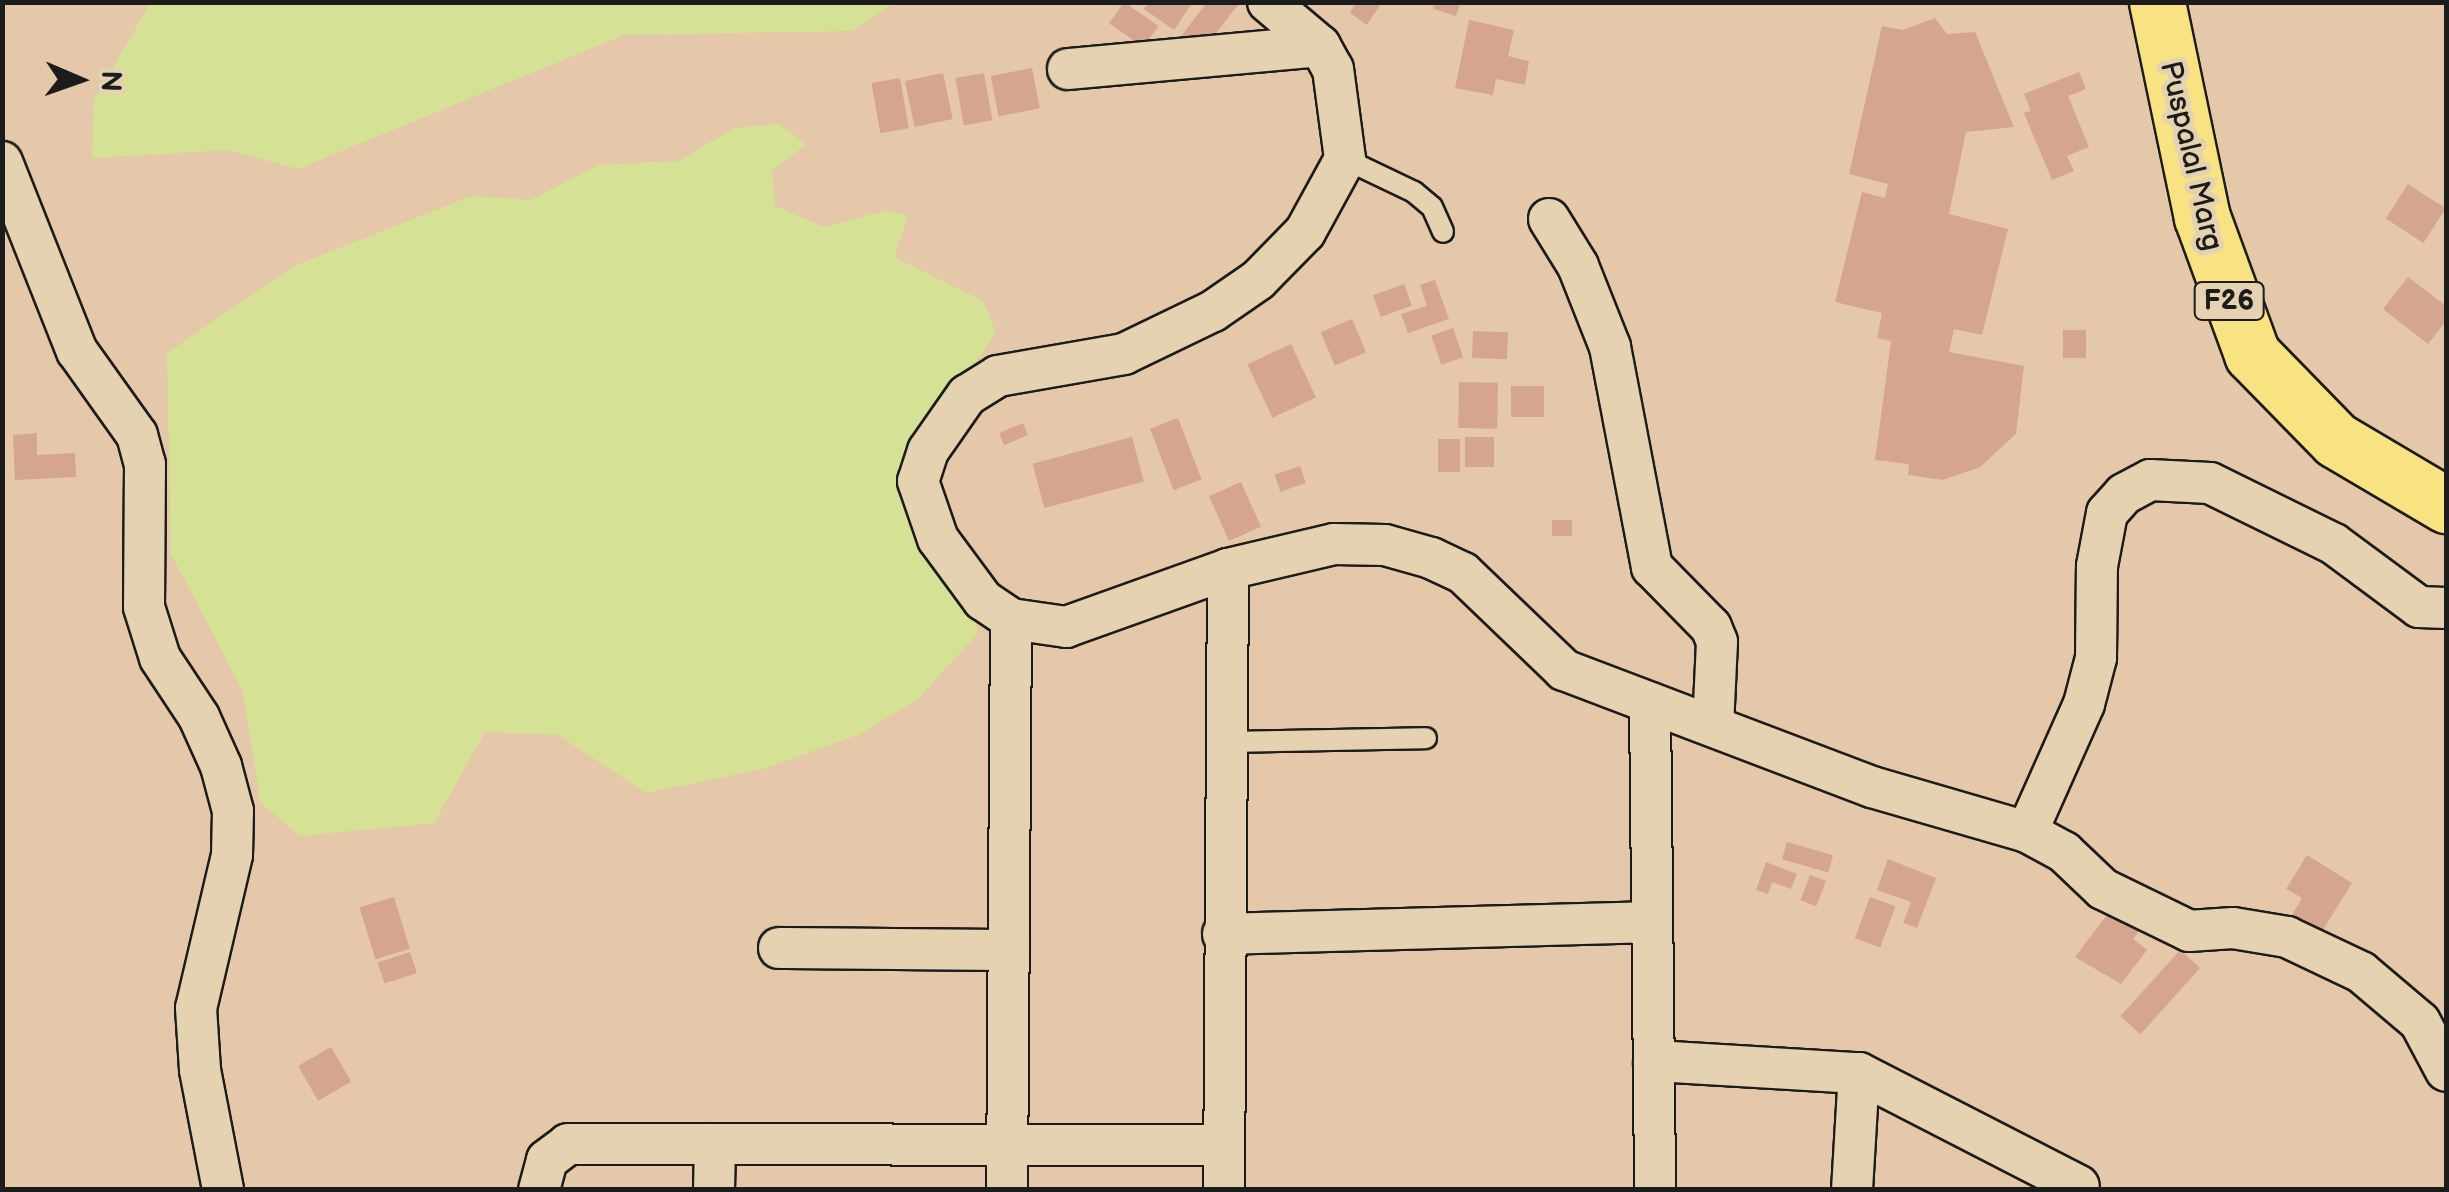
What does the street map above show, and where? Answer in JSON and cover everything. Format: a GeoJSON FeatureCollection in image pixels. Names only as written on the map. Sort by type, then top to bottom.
{"type":"FeatureCollection","features":[{"type":"Feature","properties":{"kind":"main road","name":"Puspalal Marg"},"geometry":{"type":"LineString","coordinates":[[2158,2],[2202,217],[2252,354],[2336,440],[2446,506]]}},
{"type":"Feature","properties":{"kind":"street"},"geometry":{"type":"LineString","coordinates":[[1268,2],[1320,46],[1340,95],[1344,159],[1305,232],[1258,280],[1213,311],[1124,354],[998,376],[967,395],[928,451],[918,481],[938,539],[965,581],[1011,620],[1066,626],[1094,621],[1228,569],[1334,544],[1385,545],[1430,558],[1463,573],[1564,670],[1872,788],[2027,832],[2064,852],[2103,889],[2176,926],[2287,936],[2360,972],[2420,1022],[2446,1072]]}},
{"type":"Feature","properties":{"kind":"street"},"geometry":{"type":"LineString","coordinates":[[1068,69],[1320,46]]}},
{"type":"Feature","properties":{"kind":"street"},"geometry":{"type":"LineString","coordinates":[[2,162],[77,351],[138,435],[146,464],[144,607],[160,658],[199,716],[221,766],[232,811],[232,854],[196,1008],[200,1070],[223,1190]]}},
{"type":"Feature","properties":{"kind":"street"},"geometry":{"type":"LineString","coordinates":[[1549,218],[1578,266],[1610,347],[1652,566],[1711,627],[1716,642],[1713,726]]}},
{"type":"Feature","properties":{"kind":"street"},"geometry":{"type":"LineString","coordinates":[[2027,832],[2084,704],[2096,658],[2097,566],[2108,513],[2124,494],[2150,480],[2210,483],[2334,544],[2420,607],[2446,608]]}},
{"type":"Feature","properties":{"kind":"street"},"geometry":{"type":"LineString","coordinates":[[1224,1190],[1228,569]]}},
{"type":"Feature","properties":{"kind":"street"},"geometry":{"type":"LineString","coordinates":[[1008,1190],[1011,620]]}},
{"type":"Feature","properties":{"kind":"street"},"geometry":{"type":"LineString","coordinates":[[1650,703],[1655,1190]]}},
{"type":"Feature","properties":{"kind":"street"},"geometry":{"type":"LineString","coordinates":[[1223,934],[1652,922]]}},
{"type":"Feature","properties":{"kind":"street"},"geometry":{"type":"LineString","coordinates":[[779,948],[1009,950]]}},
{"type":"Feature","properties":{"kind":"street"},"geometry":{"type":"LineString","coordinates":[[1654,1061],[1858,1073],[2079,1186]]}},
{"type":"Feature","properties":{"kind":"street"},"geometry":{"type":"LineString","coordinates":[[1852,1190],[1858,1073]]}},
{"type":"Feature","properties":{"kind":"street"},"geometry":{"type":"LineString","coordinates":[[539,1190],[546,1160],[568,1144],[1224,1145]]}},
{"type":"Feature","properties":{"kind":"street"},"geometry":{"type":"LineString","coordinates":[[714,1190],[715,1147]]}},
{"type":"Feature","properties":{"kind":"lane"},"geometry":{"type":"LineString","coordinates":[[1344,159],[1414,192],[1432,206],[1443,232]]}},
{"type":"Feature","properties":{"kind":"lane"},"geometry":{"type":"LineString","coordinates":[[1225,742],[1426,738]]}},
{"type":"Feature","properties":{"kind":"green space"},"geometry":{"type":"Polygon","coordinates":[[[151,2],[894,3],[852,31],[624,35],[298,169],[228,150],[92,158],[94,100],[151,2]]]}},
{"type":"Feature","properties":{"kind":"green space"},"geometry":{"type":"Polygon","coordinates":[[[778,124],[807,144],[772,170],[775,206],[824,227],[888,210],[908,216],[894,257],[983,301],[996,333],[903,466],[896,489],[973,610],[978,633],[917,700],[858,735],[763,769],[646,793],[558,735],[485,732],[434,823],[300,836],[260,802],[243,691],[171,554],[167,353],[294,266],[471,196],[531,200],[599,165],[678,161],[735,128],[778,124]]]}},
{"type":"Feature","properties":{"kind":"building"},"geometry":{"type":"Polygon","coordinates":[[[1124,2],[1158,26],[1143,47],[1109,23],[1124,2]]]}},
{"type":"Feature","properties":{"kind":"building"},"geometry":{"type":"Polygon","coordinates":[[[1149,2],[1193,2],[1174,30],[1144,9],[1149,2]]]}},
{"type":"Feature","properties":{"kind":"building"},"geometry":{"type":"Polygon","coordinates":[[[1207,2],[1238,5],[1202,51],[1182,35],[1207,2]]]}},
{"type":"Feature","properties":{"kind":"building"},"geometry":{"type":"Polygon","coordinates":[[[1356,2],[1382,2],[1367,25],[1350,13],[1356,2]]]}},
{"type":"Feature","properties":{"kind":"building"},"geometry":{"type":"Polygon","coordinates":[[[1435,2],[1461,2],[1456,16],[1433,9],[1435,2]]]}},
{"type":"Feature","properties":{"kind":"building"},"geometry":{"type":"Polygon","coordinates":[[[1935,18],[1947,34],[1975,32],[2014,127],[1966,132],[1949,214],[2008,229],[1982,335],[1954,329],[1949,352],[2024,366],[2016,434],[1980,467],[1943,480],[1908,475],[1909,464],[1875,460],[1891,341],[1877,338],[1882,313],[1835,302],[1862,192],[1885,198],[1888,184],[1849,174],[1882,26],[1903,30],[1935,18]]]}},
{"type":"Feature","properties":{"kind":"building"},"geometry":{"type":"Polygon","coordinates":[[[1469,20],[1514,30],[1508,56],[1529,61],[1525,85],[1496,79],[1493,95],[1455,88],[1469,20]]]}},
{"type":"Feature","properties":{"kind":"building"},"geometry":{"type":"Polygon","coordinates":[[[1032,68],[1040,108],[999,116],[991,76],[1032,68]]]}},
{"type":"Feature","properties":{"kind":"building"},"geometry":{"type":"Polygon","coordinates":[[[2079,72],[2086,89],[2068,96],[2089,147],[2067,156],[2074,171],[2052,180],[2024,113],[2031,111],[2024,94],[2079,72]]]}},
{"type":"Feature","properties":{"kind":"building"},"geometry":{"type":"Polygon","coordinates":[[[943,73],[953,119],[915,127],[905,81],[943,73]]]}},
{"type":"Feature","properties":{"kind":"building"},"geometry":{"type":"Polygon","coordinates":[[[984,73],[992,120],[964,125],[955,78],[984,73]]]}},
{"type":"Feature","properties":{"kind":"building"},"geometry":{"type":"Polygon","coordinates":[[[900,78],[909,128],[880,133],[871,83],[900,78]]]}},
{"type":"Feature","properties":{"kind":"building"},"geometry":{"type":"Polygon","coordinates":[[[2408,184],[2446,209],[2423,243],[2386,218],[2408,184]]]}},
{"type":"Feature","properties":{"kind":"building"},"geometry":{"type":"Polygon","coordinates":[[[2408,277],[2446,306],[2446,321],[2428,344],[2383,309],[2408,277]]]}},
{"type":"Feature","properties":{"kind":"building"},"geometry":{"type":"Polygon","coordinates":[[[1435,280],[1449,319],[1408,333],[1401,314],[1427,306],[1420,285],[1435,280]]]}},
{"type":"Feature","properties":{"kind":"building"},"geometry":{"type":"Polygon","coordinates":[[[1404,284],[1412,306],[1381,317],[1373,295],[1404,284]]]}},
{"type":"Feature","properties":{"kind":"building"},"geometry":{"type":"Polygon","coordinates":[[[1352,319],[1366,352],[1335,365],[1321,332],[1352,319]]]}},
{"type":"Feature","properties":{"kind":"building"},"geometry":{"type":"Polygon","coordinates":[[[1453,328],[1463,357],[1441,365],[1431,335],[1453,328]]]}},
{"type":"Feature","properties":{"kind":"building"},"geometry":{"type":"Polygon","coordinates":[[[2063,330],[2086,330],[2086,358],[2063,358],[2063,330]]]}},
{"type":"Feature","properties":{"kind":"building"},"geometry":{"type":"Polygon","coordinates":[[[1473,331],[1508,332],[1507,359],[1472,358],[1473,331]]]}},
{"type":"Feature","properties":{"kind":"building"},"geometry":{"type":"Polygon","coordinates":[[[1291,344],[1316,397],[1272,418],[1247,364],[1291,344]]]}},
{"type":"Feature","properties":{"kind":"building"},"geometry":{"type":"Polygon","coordinates":[[[1459,382],[1498,383],[1497,429],[1458,428],[1459,382]]]}},
{"type":"Feature","properties":{"kind":"building"},"geometry":{"type":"Polygon","coordinates":[[[1511,386],[1544,386],[1544,417],[1511,417],[1511,386]]]}},
{"type":"Feature","properties":{"kind":"building"},"geometry":{"type":"Polygon","coordinates":[[[1178,418],[1202,480],[1174,490],[1150,429],[1178,418]]]}},
{"type":"Feature","properties":{"kind":"building"},"geometry":{"type":"Polygon","coordinates":[[[1023,423],[1028,435],[1004,445],[999,433],[1023,423]]]}},
{"type":"Feature","properties":{"kind":"building"},"geometry":{"type":"Polygon","coordinates":[[[37,433],[37,455],[75,453],[76,477],[15,480],[13,435],[37,433]]]}},
{"type":"Feature","properties":{"kind":"building"},"geometry":{"type":"Polygon","coordinates":[[[1132,437],[1144,481],[1044,508],[1033,464],[1132,437]]]}},
{"type":"Feature","properties":{"kind":"building"},"geometry":{"type":"Polygon","coordinates":[[[1465,437],[1494,437],[1494,467],[1465,467],[1465,437]]]}},
{"type":"Feature","properties":{"kind":"building"},"geometry":{"type":"Polygon","coordinates":[[[1438,439],[1460,439],[1460,472],[1438,472],[1438,439]]]}},
{"type":"Feature","properties":{"kind":"building"},"geometry":{"type":"Polygon","coordinates":[[[1300,466],[1306,483],[1280,492],[1274,475],[1300,466]]]}},
{"type":"Feature","properties":{"kind":"building"},"geometry":{"type":"Polygon","coordinates":[[[1241,482],[1261,527],[1229,541],[1209,496],[1241,482]]]}},
{"type":"Feature","properties":{"kind":"building"},"geometry":{"type":"Polygon","coordinates":[[[1552,520],[1572,520],[1572,536],[1552,536],[1552,520]]]}},
{"type":"Feature","properties":{"kind":"building"},"geometry":{"type":"Polygon","coordinates":[[[1787,842],[1833,855],[1828,873],[1782,859],[1787,842]]]}},
{"type":"Feature","properties":{"kind":"building"},"geometry":{"type":"Polygon","coordinates":[[[2307,855],[2352,883],[2318,938],[2289,920],[2302,898],[2286,889],[2307,855]]]}},
{"type":"Feature","properties":{"kind":"building"},"geometry":{"type":"Polygon","coordinates":[[[1888,859],[1936,878],[1917,928],[1903,923],[1911,902],[1877,890],[1888,859]]]}},
{"type":"Feature","properties":{"kind":"building"},"geometry":{"type":"Polygon","coordinates":[[[1766,862],[1797,874],[1791,889],[1772,882],[1768,894],[1756,890],[1766,862]]]}},
{"type":"Feature","properties":{"kind":"building"},"geometry":{"type":"Polygon","coordinates":[[[1810,875],[1826,881],[1816,906],[1800,900],[1810,875]]]}},
{"type":"Feature","properties":{"kind":"building"},"geometry":{"type":"Polygon","coordinates":[[[394,897],[410,949],[375,959],[360,908],[394,897]]]}},
{"type":"Feature","properties":{"kind":"building"},"geometry":{"type":"Polygon","coordinates":[[[1870,897],[1895,906],[1880,948],[1855,938],[1870,897]]]}},
{"type":"Feature","properties":{"kind":"building"},"geometry":{"type":"Polygon","coordinates":[[[2113,907],[2141,929],[2133,939],[2147,950],[2121,984],[2075,957],[2113,907]]]}},
{"type":"Feature","properties":{"kind":"building"},"geometry":{"type":"Polygon","coordinates":[[[2180,950],[2200,968],[2141,1034],[2120,1016],[2180,950]]]}},
{"type":"Feature","properties":{"kind":"building"},"geometry":{"type":"Polygon","coordinates":[[[410,952],[417,973],[384,983],[378,963],[410,952]]]}},
{"type":"Feature","properties":{"kind":"building"},"geometry":{"type":"Polygon","coordinates":[[[331,1047],[351,1082],[318,1101],[298,1066],[331,1047]]]}}]}
